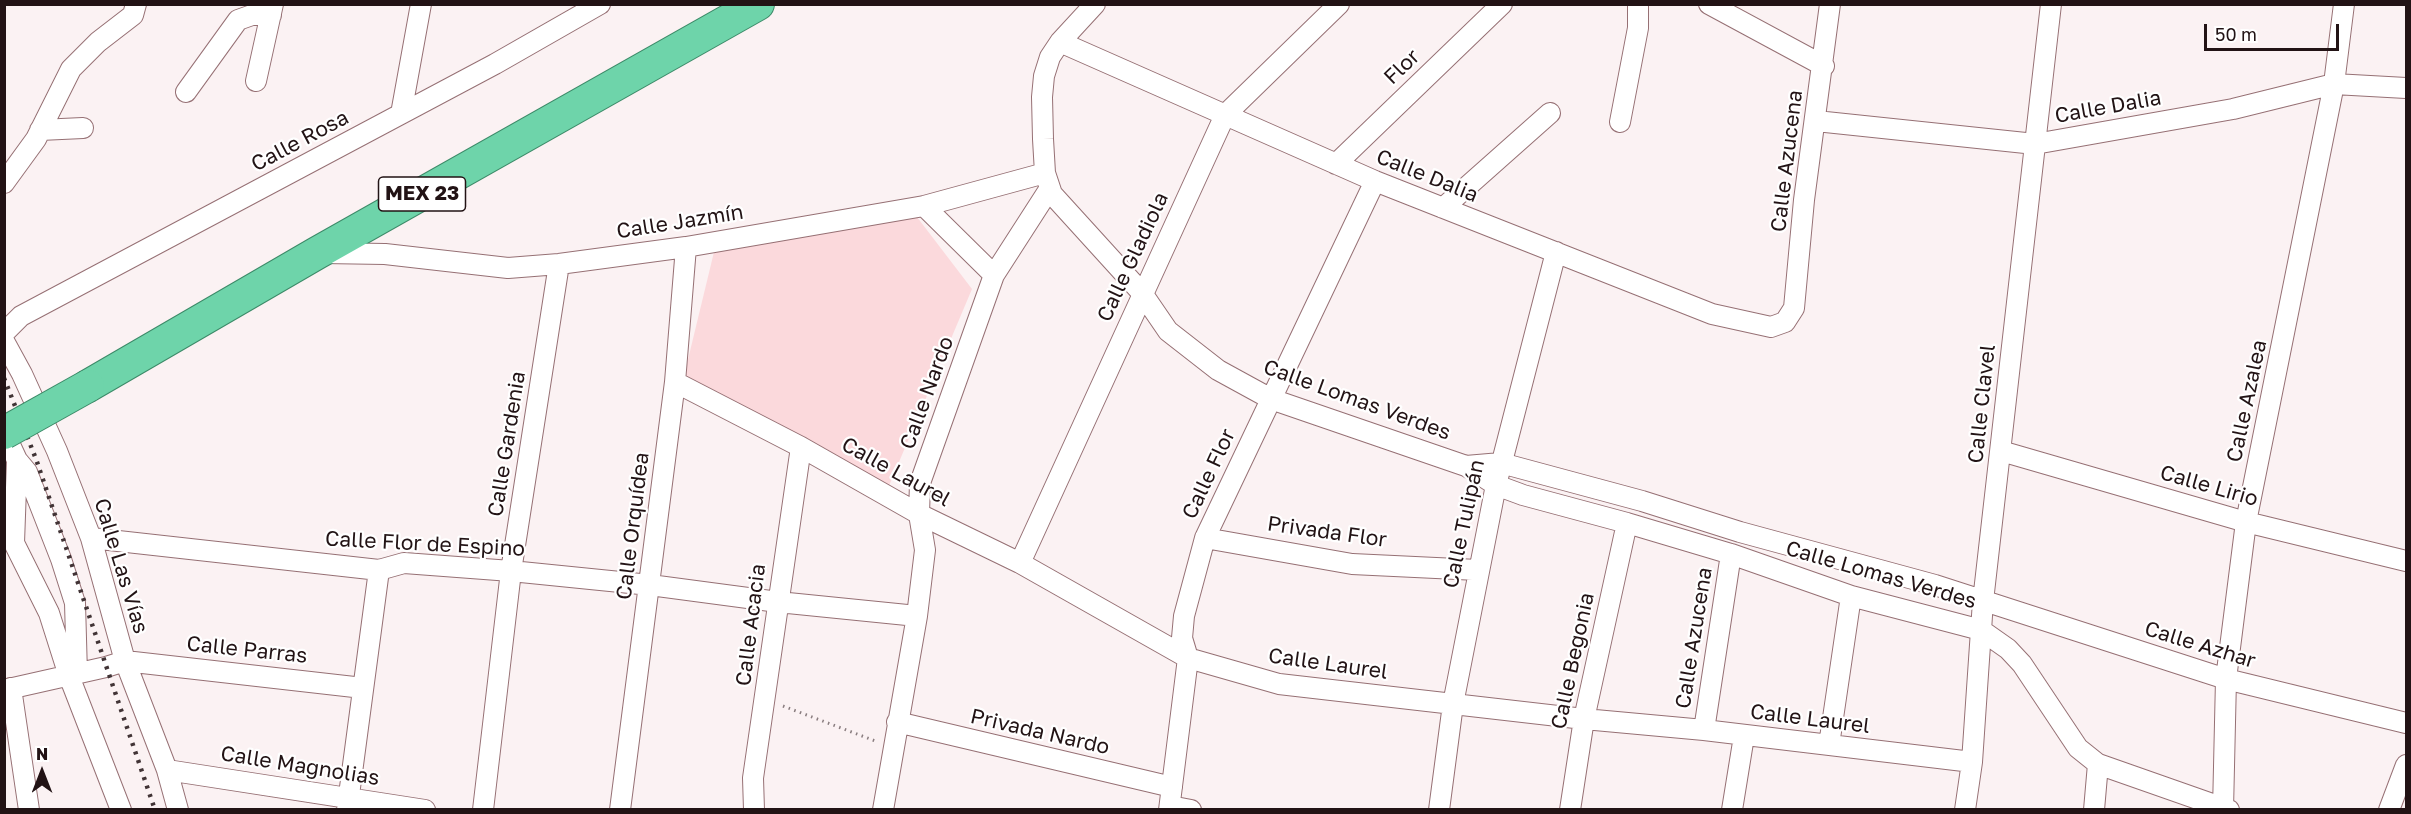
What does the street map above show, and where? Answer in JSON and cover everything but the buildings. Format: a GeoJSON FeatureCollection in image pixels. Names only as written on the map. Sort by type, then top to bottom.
{"type":"FeatureCollection","features":[{"type":"Feature","properties":{"kind":"highway","name":"MEX 23"},"geometry":{"type":"LineString","coordinates":[[9,441],[88,386],[317,253],[758,4]]}},
{"type":"Feature","properties":{"kind":"street"},"geometry":{"type":"LineString","coordinates":[[4,183],[40,130],[71,69],[98,42],[133,15],[136,4]]}},
{"type":"Feature","properties":{"kind":"street"},"geometry":{"type":"LineString","coordinates":[[401,114],[421,4]]}},
{"type":"Feature","properties":{"kind":"street","name":"Calle Rosa"},"geometry":{"type":"LineString","coordinates":[[4,333],[21,316],[401,114],[600,4]]}},
{"type":"Feature","properties":{"kind":"street"},"geometry":{"type":"LineString","coordinates":[[1048,180],[1042,121],[1044,76],[1050,57],[1060,42],[1095,4]]}},
{"type":"Feature","properties":{"kind":"street","name":"Calle Gladiola"},"geometry":{"type":"LineString","coordinates":[[1020,563],[1225,115],[1339,4]]}},
{"type":"Feature","properties":{"kind":"street","name":"Flor"},"geometry":{"type":"LineString","coordinates":[[1336,164],[1502,4]]}},
{"type":"Feature","properties":{"kind":"street"},"geometry":{"type":"LineString","coordinates":[[1620,122],[1638,28],[1638,4]]}},
{"type":"Feature","properties":{"kind":"street"},"geometry":{"type":"LineString","coordinates":[[1709,4],[1824,66]]}},
{"type":"Feature","properties":{"kind":"street","name":"Calle Azucena"},"geometry":{"type":"LineString","coordinates":[[1785,322],[1794,308],[1804,200],[1824,66],[1830,4]]}},
{"type":"Feature","properties":{"kind":"street","name":"Calle Clavel"},"geometry":{"type":"LineString","coordinates":[[1965,810],[1972,762],[1983,601],[2050,4]]}},
{"type":"Feature","properties":{"kind":"street","name":"Calle Azalea"},"geometry":{"type":"LineString","coordinates":[[2225,808],[2226,680],[2246,522],[2334,84],[2344,4]]}},
{"type":"Feature","properties":{"kind":"street"},"geometry":{"type":"LineString","coordinates":[[186,92],[238,20],[272,10],[256,81]]}},
{"type":"Feature","properties":{"kind":"street","name":"Calle Dalia"},"geometry":{"type":"LineString","coordinates":[[1060,42],[1375,181],[1712,314],[1771,327],[1785,322]]}},
{"type":"Feature","properties":{"kind":"street","name":"Calle Dalia"},"geometry":{"type":"LineString","coordinates":[[1816,121],[2035,144],[2234,109],[2334,84],[2406,88]]}},
{"type":"Feature","properties":{"kind":"street"},"geometry":{"type":"LineString","coordinates":[[1443,208],[1550,113]]}},
{"type":"Feature","properties":{"kind":"street"},"geometry":{"type":"LineString","coordinates":[[40,130],[83,128]]}},
{"type":"Feature","properties":{"kind":"street","name":"Calle Jazmín"},"geometry":{"type":"LineString","coordinates":[[317,253],[385,254],[508,268],[559,264],[686,247],[924,206],[1048,180]]}},
{"type":"Feature","properties":{"kind":"street","name":"Calle Nardo"},"geometry":{"type":"LineString","coordinates":[[883,810],[917,616],[925,550],[919,514],[920,483],[994,275],[1048,180]]}},
{"type":"Feature","properties":{"kind":"street","name":"Calle Lomas Verdes"},"geometry":{"type":"LineString","coordinates":[[1048,180],[1052,194],[1142,293],[1168,331],[1218,370],[1271,399],[1466,465],[1496,485],[1524,495],[1731,554],[1851,596],[1982,630],[2008,649],[2022,664],[2078,748],[2098,764],[2225,808]]}},
{"type":"Feature","properties":{"kind":"street","name":"Calle Flor"},"geometry":{"type":"LineString","coordinates":[[1170,801],[1188,658],[1182,638],[1184,616],[1205,538],[1375,181]]}},
{"type":"Feature","properties":{"kind":"street"},"geometry":{"type":"LineString","coordinates":[[924,206],[994,275]]}},
{"type":"Feature","properties":{"kind":"street","name":"Calle Orquídea"},"geometry":{"type":"LineString","coordinates":[[620,810],[675,382],[686,247]]}},
{"type":"Feature","properties":{"kind":"street","name":"Calle Tulipán"},"geometry":{"type":"LineString","coordinates":[[1439,810],[1453,704],[1478,570],[1501,463],[1556,252]]}},
{"type":"Feature","properties":{"kind":"street","name":"Calle Gardenia"},"geometry":{"type":"LineString","coordinates":[[483,810],[511,571],[559,264]]}},
{"type":"Feature","properties":{"kind":"street","name":"Calle Las Vías"},"geometry":{"type":"LineString","coordinates":[[4,341],[22,374],[57,451],[91,538],[125,661],[167,770],[178,810]]}},
{"type":"Feature","properties":{"kind":"street","name":"Calle Laurel"},"geometry":{"type":"LineString","coordinates":[[675,382],[801,447],[919,514],[1020,563],[1188,658],[1279,684],[1584,719],[1704,730],[1972,762]]}},
{"type":"Feature","properties":{"kind":"street"},"geometry":{"type":"LineString","coordinates":[[9,441],[9,544],[49,614],[121,810]]}},
{"type":"Feature","properties":{"kind":"street"},"geometry":{"type":"LineString","coordinates":[[9,441],[27,472],[62,559],[75,603],[73,675]]}},
{"type":"Feature","properties":{"kind":"street","name":"Calle Acacia"},"geometry":{"type":"LineString","coordinates":[[754,810],[753,778],[801,447]]}},
{"type":"Feature","properties":{"kind":"street","name":"Calle Lirio"},"geometry":{"type":"LineString","coordinates":[[2001,450],[2246,522],[2406,561]]}},
{"type":"Feature","properties":{"kind":"street","name":"Calle Lomas Verdes"},"geometry":{"type":"LineString","coordinates":[[1466,465],[1501,463],[1642,501],[1740,532],[1935,585],[1983,601]]}},
{"type":"Feature","properties":{"kind":"street","name":"Calle Begonia"},"geometry":{"type":"LineString","coordinates":[[1570,810],[1584,719],[1627,523]]}},
{"type":"Feature","properties":{"kind":"street","name":"Calle Flor de Espino"},"geometry":{"type":"LineString","coordinates":[[91,538],[379,570],[404,563],[511,571],[917,616]]}},
{"type":"Feature","properties":{"kind":"street","name":"Privada Flor"},"geometry":{"type":"LineString","coordinates":[[1205,538],[1352,564],[1478,570]]}},
{"type":"Feature","properties":{"kind":"street","name":"Calle Azucena"},"geometry":{"type":"LineString","coordinates":[[1704,730],[1731,554]]}},
{"type":"Feature","properties":{"kind":"street"},"geometry":{"type":"LineString","coordinates":[[348,804],[379,570]]}},
{"type":"Feature","properties":{"kind":"street"},"geometry":{"type":"LineString","coordinates":[[1829,745],[1851,596]]}},
{"type":"Feature","properties":{"kind":"street","name":"Calle Azhar"},"geometry":{"type":"LineString","coordinates":[[1983,601],[2226,680],[2406,723]]}},
{"type":"Feature","properties":{"kind":"street"},"geometry":{"type":"LineString","coordinates":[[29,810],[8,689],[125,661]]}},
{"type":"Feature","properties":{"kind":"street","name":"Calle Parras"},"geometry":{"type":"LineString","coordinates":[[125,661],[363,688]]}},
{"type":"Feature","properties":{"kind":"street","name":"Privada Nardo"},"geometry":{"type":"LineString","coordinates":[[897,722],[1170,801],[1191,810]]}},
{"type":"Feature","properties":{"kind":"street"},"geometry":{"type":"LineString","coordinates":[[1732,810],[1744,736]]}},
{"type":"Feature","properties":{"kind":"street"},"geometry":{"type":"LineString","coordinates":[[2094,810],[2098,764]]}},
{"type":"Feature","properties":{"kind":"street"},"geometry":{"type":"LineString","coordinates":[[2389,810],[2406,765]]}},
{"type":"Feature","properties":{"kind":"street","name":"Calle Magnolias"},"geometry":{"type":"LineString","coordinates":[[167,770],[348,804],[425,810]]}},
{"type":"Feature","properties":{"kind":"path"},"geometry":{"type":"LineString","coordinates":[[766,700],[893,748]]}},
{"type":"Feature","properties":{"kind":"shaded area"},"geometry":{"type":"Polygon","coordinates":[[[917,217],[972,289],[888,488],[684,376],[714,252],[917,217]]]}},
{"type":"Feature","properties":{"kind":"railway"},"geometry":{"type":"LineString","coordinates":[[4,378],[36,459],[155,810]]}}]}
